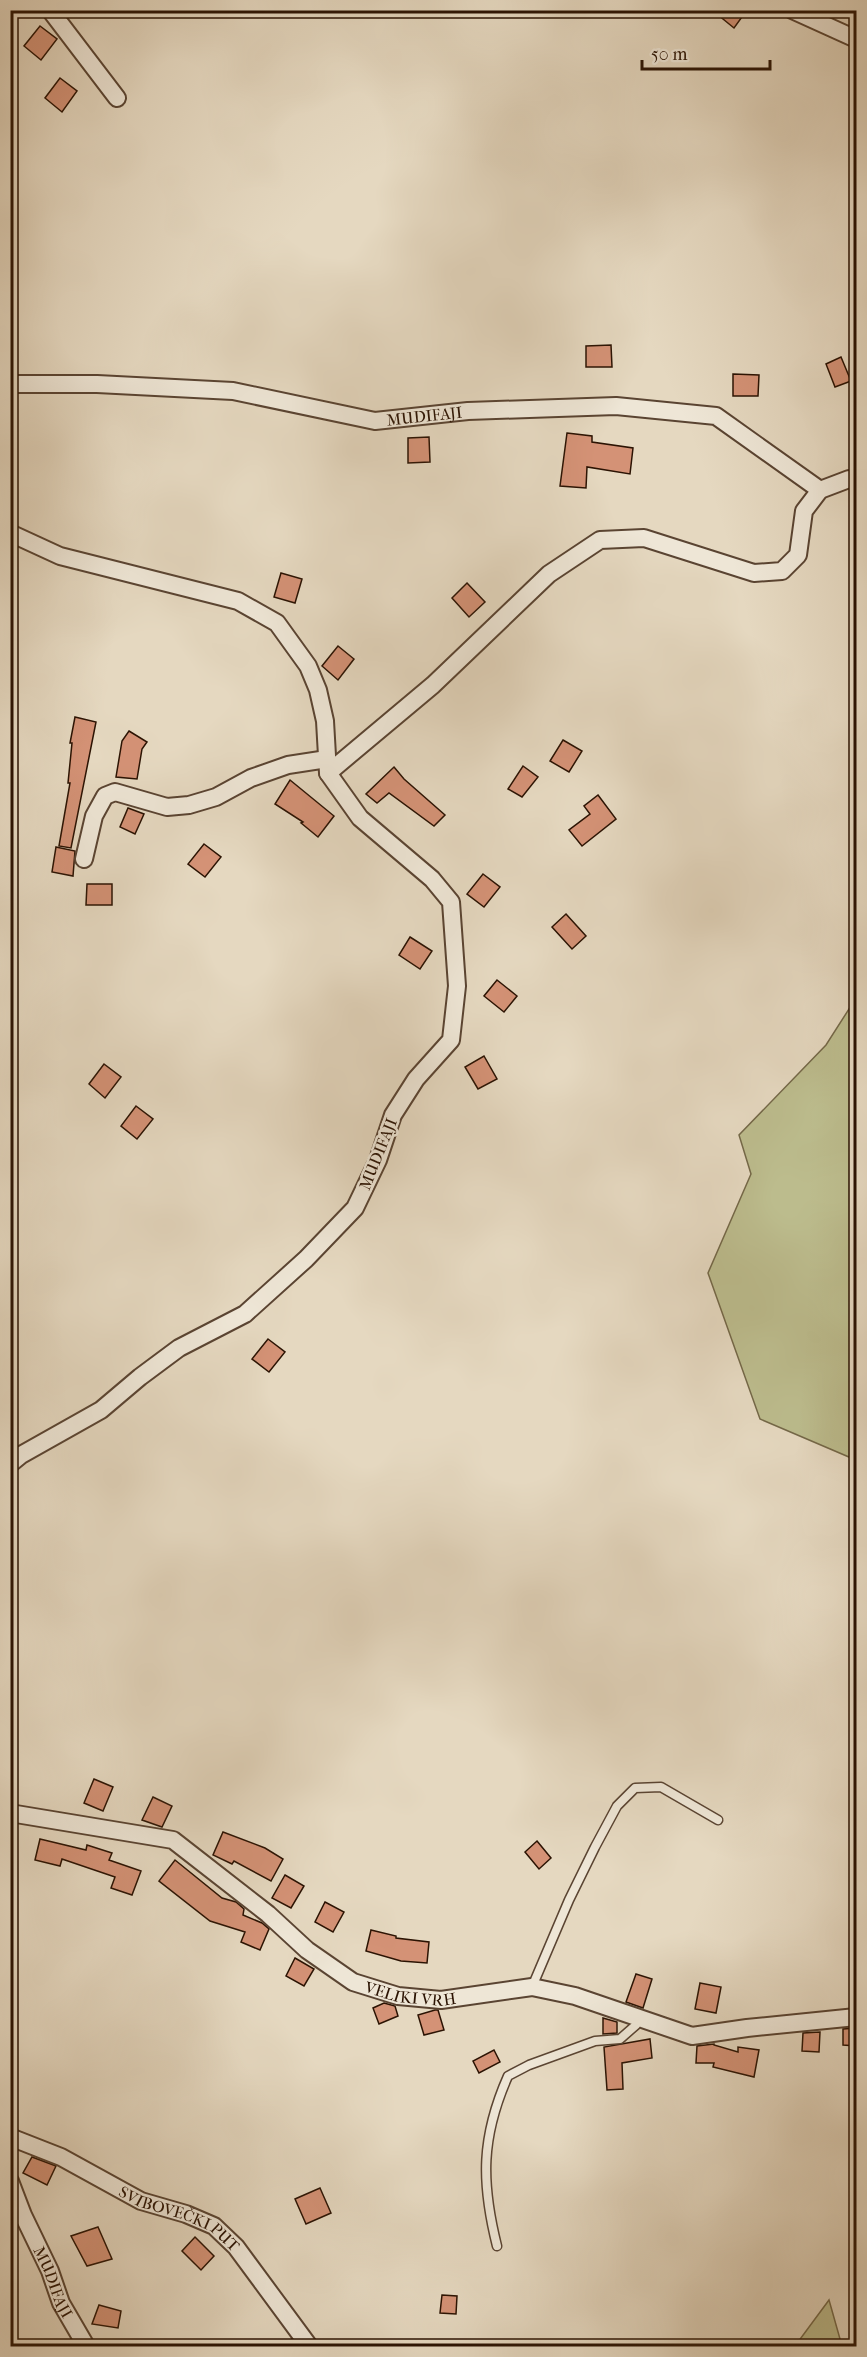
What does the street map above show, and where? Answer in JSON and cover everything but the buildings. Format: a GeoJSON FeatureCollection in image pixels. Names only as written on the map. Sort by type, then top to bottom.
{"type":"FeatureCollection","features":[{"type":"Feature","properties":{"kind":"street"},"geometry":{"type":"LineString","coordinates":[[50,10],[117,98]]}},
{"type":"Feature","properties":{"kind":"street"},"geometry":{"type":"LineString","coordinates":[[792,10],[856,39]]}},
{"type":"Feature","properties":{"kind":"street","name":"MUDIFAJI"},"geometry":{"type":"LineString","coordinates":[[10,384],[97,384],[233,392],[375,422],[468,411],[616,406],[716,416],[820,490]]}},
{"type":"Feature","properties":{"kind":"street"},"geometry":{"type":"LineString","coordinates":[[84,859],[94,816],[105,796],[115,792],[167,807],[189,805],[216,796],[251,778],[288,765],[328,766],[433,685],[549,574],[600,540],[644,538],[754,573],[782,572],[798,555],[804,511],[820,490],[849,479],[856,479]]}},
{"type":"Feature","properties":{"kind":"street"},"geometry":{"type":"LineString","coordinates":[[10,533],[60,556],[238,601],[277,623],[308,666],[318,690],[325,721],[328,766]]}},
{"type":"Feature","properties":{"kind":"street","name":"MUDIFAJI"},"geometry":{"type":"LineString","coordinates":[[10,1464],[21,1455],[101,1410],[179,1348],[244,1314],[306,1259],[355,1208],[378,1160],[393,1115],[417,1079],[451,1040],[457,986],[451,902],[432,879],[360,818],[328,766]]}},
{"type":"Feature","properties":{"kind":"street","name":"VELIKI VRH"},"geometry":{"type":"LineString","coordinates":[[10,1813],[173,1840],[268,1914],[307,1950],[353,1982],[398,1996],[441,2000],[532,1987],[575,1996],[693,2036],[856,2017]]}},
{"type":"Feature","properties":{"kind":"street","name":"SVIBOVEČKI PUT"},"geometry":{"type":"LineString","coordinates":[[10,2137],[61,2157],[141,2201],[186,2214],[214,2226],[236,2247],[309,2346]]}},
{"type":"Feature","properties":{"kind":"street","name":"MUDIFAJI"},"geometry":{"type":"LineString","coordinates":[[10,2181],[62,2303],[86,2346]]}},
{"type":"Feature","properties":{"kind":"lane"},"geometry":{"type":"LineString","coordinates":[[532,1987],[569,1900],[601,1836],[617,1806],[635,1788],[661,1787],[718,1820]]}},
{"type":"Feature","properties":{"kind":"lane"},"geometry":{"type":"LineString","coordinates":[[497,2246],[490,2220],[486,2175],[487,2138],[495,2105],[508,2076],[529,2065],[595,2041],[620,2040],[640,2018]]}},
{"type":"Feature","properties":{"kind":"green space"},"geometry":{"type":"Polygon","coordinates":[[[856,998],[856,1460],[760,1419],[708,1273],[751,1174],[739,1135],[826,1045],[856,998]]]}},
{"type":"Feature","properties":{"kind":"green space"},"geometry":{"type":"Polygon","coordinates":[[[829,2300],[842,2346],[795,2346],[829,2300]]]}}]}
